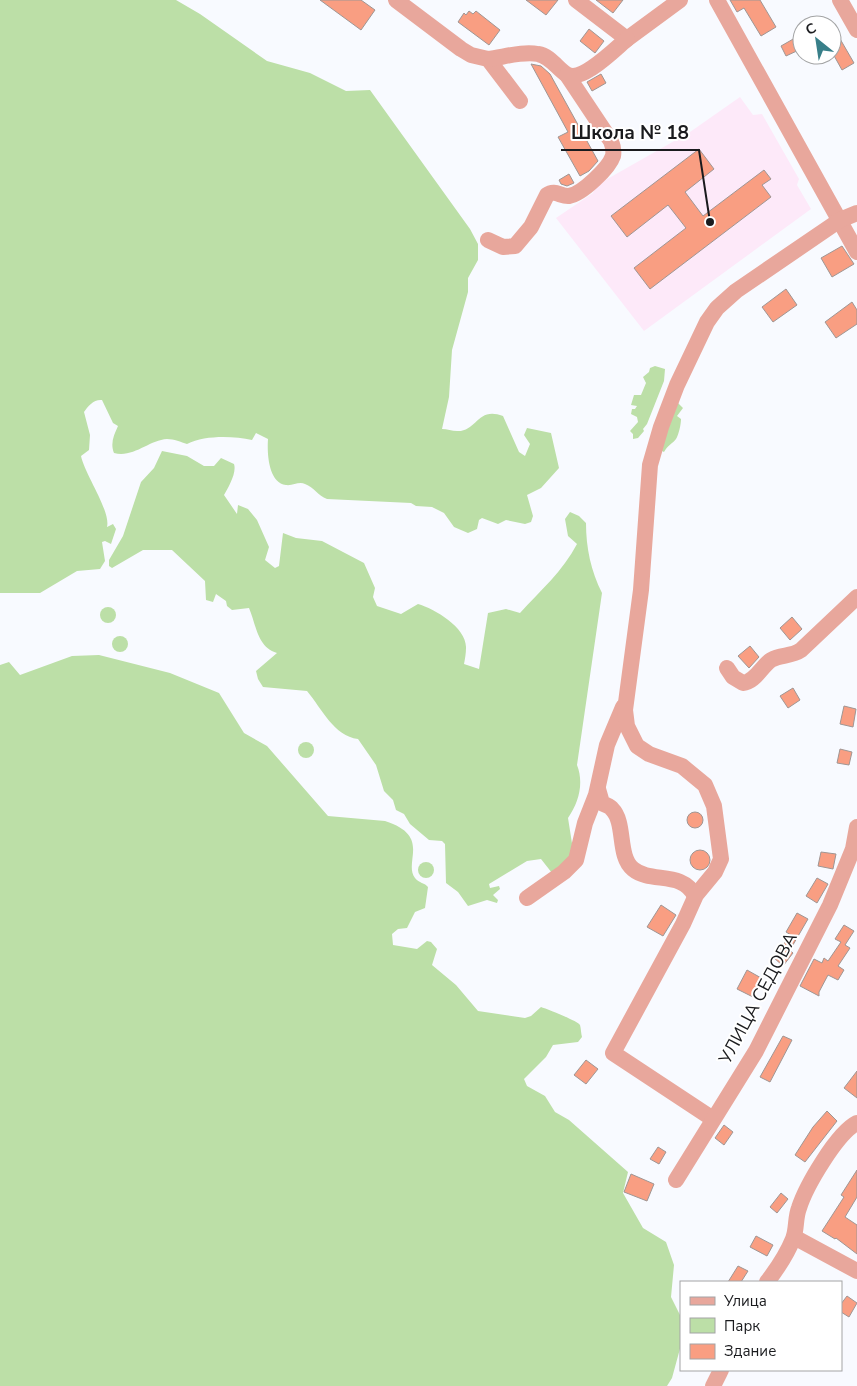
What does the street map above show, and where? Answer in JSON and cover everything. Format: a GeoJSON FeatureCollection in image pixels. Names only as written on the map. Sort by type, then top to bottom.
{"type":"FeatureCollection","features":[{"type":"Feature","properties":{"kind":"street"},"geometry":{"type":"LineString","coordinates":[[396,0],[471,55],[488,59],[539,54],[550,59],[567,75],[608,134],[614,148],[611,162],[595,178],[574,194],[566,196],[553,192],[547,195],[532,227],[515,246],[503,247],[488,240]]}},
{"type":"Feature","properties":{"kind":"street"},"geometry":{"type":"LineString","coordinates":[[576,0],[627,39]]}},
{"type":"Feature","properties":{"kind":"street"},"geometry":{"type":"LineString","coordinates":[[567,75],[583,74],[680,0]]}},
{"type":"Feature","properties":{"kind":"street"},"geometry":{"type":"LineString","coordinates":[[717,0],[857,252]]}},
{"type":"Feature","properties":{"kind":"street"},"geometry":{"type":"LineString","coordinates":[[840,0],[857,30]]}},
{"type":"Feature","properties":{"kind":"street"},"geometry":{"type":"LineString","coordinates":[[488,59],[520,100]]}},
{"type":"Feature","properties":{"kind":"street"},"geometry":{"type":"LineString","coordinates":[[713,1119],[613,1053],[683,924],[695,896],[720,862],[720,841],[714,806],[704,785],[691,772],[671,761],[647,753],[636,744],[626,723],[628,690],[641,590],[645,509],[650,461],[661,427],[687,362],[707,322],[723,303],[840,220],[857,213]]}},
{"type":"Feature","properties":{"kind":"street"},"geometry":{"type":"LineString","coordinates":[[727,668],[735,679],[743,683],[749,682],[772,659],[790,656],[801,650],[857,597]]}},
{"type":"Feature","properties":{"kind":"street"},"geometry":{"type":"LineString","coordinates":[[527,898],[575,862],[585,823],[598,789],[607,745],[620,717],[628,690]]}},
{"type":"Feature","properties":{"kind":"street"},"geometry":{"type":"LineString","coordinates":[[598,789],[602,803],[611,807],[616,814],[624,855],[629,865],[642,874],[665,878],[686,885],[695,896]]}},
{"type":"Feature","properties":{"kind":"street","name":"УЛИЦА СЕДОВА"},"geometry":{"type":"LineString","coordinates":[[676,1180],[756,1051],[830,905],[853,849],[857,827]]}},
{"type":"Feature","properties":{"kind":"street"},"geometry":{"type":"LineString","coordinates":[[768,1281],[794,1237],[798,1211],[805,1188],[850,1126],[857,1123]]}},
{"type":"Feature","properties":{"kind":"street"},"geometry":{"type":"LineString","coordinates":[[794,1237],[857,1271]]}},
{"type":"Feature","properties":{"kind":"street"},"geometry":{"type":"LineString","coordinates":[[713,1386],[720,1371]]}},
{"type":"Feature","properties":{"kind":"shaded area"},"geometry":{"type":"Polygon","coordinates":[[[740,97],[753,115],[762,114],[799,179],[797,185],[811,209],[644,331],[556,218],[593,193],[595,186],[690,132],[740,97]]]}},
{"type":"Feature","properties":{"kind":"green space"},"geometry":{"type":"Polygon","coordinates":[[[0,0],[176,0],[200,14],[267,61],[310,73],[346,91],[370,90],[470,229],[478,244],[478,260],[468,278],[468,292],[452,350],[449,397],[442,429],[464,430],[488,414],[503,416],[519,452],[525,456],[530,444],[524,435],[527,428],[551,433],[559,468],[541,488],[527,495],[533,516],[531,522],[525,524],[506,520],[498,524],[482,518],[479,520],[477,529],[468,533],[454,527],[444,513],[432,507],[416,506],[411,503],[327,499],[305,484],[286,485],[275,479],[270,466],[268,439],[256,433],[252,440],[219,437],[202,439],[187,444],[167,439],[154,442],[128,453],[114,453],[112,442],[118,426],[113,423],[102,400],[99,400],[87,407],[84,412],[90,435],[89,450],[81,456],[102,503],[107,527],[113,524],[116,529],[111,544],[105,541],[102,542],[105,561],[100,569],[77,571],[40,593],[0,593],[0,0]]]}},
{"type":"Feature","properties":{"kind":"green space"},"geometry":{"type":"Polygon","coordinates":[[[655,366],[665,369],[664,381],[647,424],[643,429],[644,431],[638,438],[633,439],[633,434],[630,431],[638,422],[637,417],[631,414],[632,409],[635,409],[637,406],[631,405],[634,395],[641,395],[646,383],[643,377],[649,372],[650,368],[655,366]]]}},
{"type":"Feature","properties":{"kind":"green space"},"geometry":{"type":"Polygon","coordinates":[[[678,403],[683,408],[677,416],[681,419],[679,432],[676,439],[664,452],[660,450],[678,403]]]}},
{"type":"Feature","properties":{"kind":"green space"},"geometry":{"type":"Polygon","coordinates":[[[162,451],[187,456],[204,466],[214,466],[221,458],[234,464],[233,476],[224,495],[237,514],[238,505],[248,509],[257,520],[269,547],[265,560],[275,568],[279,566],[283,533],[296,538],[322,541],[364,563],[375,588],[373,597],[377,606],[401,614],[418,604],[433,610],[449,620],[461,633],[465,641],[464,664],[479,669],[488,613],[506,609],[520,613],[543,589],[565,563],[577,544],[568,536],[565,519],[570,512],[579,516],[586,523],[590,559],[602,593],[577,765],[580,779],[578,799],[568,818],[574,856],[552,873],[541,859],[527,861],[489,884],[490,888],[499,886],[500,889],[493,895],[498,900],[497,903],[487,900],[468,906],[458,892],[446,883],[445,844],[442,841],[429,840],[410,824],[404,814],[396,810],[393,800],[384,791],[376,765],[358,739],[342,733],[335,727],[307,691],[263,687],[256,671],[277,653],[265,646],[261,640],[249,608],[232,610],[227,606],[226,601],[216,594],[213,602],[206,600],[205,581],[172,550],[143,550],[112,568],[109,566],[109,560],[123,536],[141,482],[154,468],[162,451]]]}},
{"type":"Feature","properties":{"kind":"green space"},"geometry":{"type":"Polygon","coordinates":[[[108,607],[116,615],[108,623],[100,615],[108,607]]]}},
{"type":"Feature","properties":{"kind":"green space"},"geometry":{"type":"Polygon","coordinates":[[[120,636],[126,638],[128,644],[126,650],[120,652],[114,650],[112,644],[114,638],[120,636]]]}},
{"type":"Feature","properties":{"kind":"green space"},"geometry":{"type":"Polygon","coordinates":[[[99,655],[170,673],[219,693],[244,733],[267,746],[328,816],[385,821],[399,827],[408,834],[412,841],[413,849],[412,872],[417,880],[428,887],[425,908],[415,912],[407,928],[398,929],[392,934],[393,945],[417,949],[427,941],[431,942],[437,949],[432,965],[456,985],[478,1011],[525,1018],[531,1016],[541,1007],[580,1025],[582,1037],[578,1042],[553,1045],[546,1057],[524,1079],[527,1086],[545,1096],[555,1112],[569,1120],[628,1172],[623,1193],[643,1228],[666,1242],[674,1265],[671,1297],[680,1315],[680,1349],[672,1378],[667,1386],[0,1386],[0,665],[9,662],[20,675],[72,656],[99,655]]]}},
{"type":"Feature","properties":{"kind":"green space"},"geometry":{"type":"Polygon","coordinates":[[[306,742],[314,750],[306,758],[298,750],[306,742]]]}},
{"type":"Feature","properties":{"kind":"green space"},"geometry":{"type":"Polygon","coordinates":[[[426,862],[434,870],[426,878],[418,870],[426,862]]]}},
{"type":"Feature","properties":{"kind":"building"},"geometry":{"type":"Polygon","coordinates":[[[320,0],[361,0],[375,10],[361,30],[320,0]]]}},
{"type":"Feature","properties":{"kind":"building"},"geometry":{"type":"Polygon","coordinates":[[[526,0],[558,0],[546,15],[526,0]]]}},
{"type":"Feature","properties":{"kind":"building"},"geometry":{"type":"Polygon","coordinates":[[[596,0],[623,0],[613,13],[596,0]]]}},
{"type":"Feature","properties":{"kind":"building"},"geometry":{"type":"Polygon","coordinates":[[[730,0],[760,0],[776,27],[761,36],[744,8],[737,12],[730,0]]]}},
{"type":"Feature","properties":{"kind":"building"},"geometry":{"type":"Polygon","coordinates":[[[469,11],[473,14],[476,11],[500,30],[489,45],[458,22],[464,13],[466,15],[469,11]]]}},
{"type":"Feature","properties":{"kind":"building"},"geometry":{"type":"Polygon","coordinates":[[[589,29],[604,41],[595,53],[580,41],[589,29]]]}},
{"type":"Feature","properties":{"kind":"building"},"geometry":{"type":"Polygon","coordinates":[[[792,40],[792,53],[786,56],[781,46],[792,40]]]}},
{"type":"Feature","properties":{"kind":"building"},"geometry":{"type":"Polygon","coordinates":[[[842,42],[854,63],[842,70],[839,65],[842,65],[842,42]]]}},
{"type":"Feature","properties":{"kind":"building"},"geometry":{"type":"Polygon","coordinates":[[[531,64],[541,66],[550,74],[598,161],[589,171],[580,176],[558,137],[568,132],[531,64]]]}},
{"type":"Feature","properties":{"kind":"building"},"geometry":{"type":"Polygon","coordinates":[[[601,74],[606,83],[592,91],[587,82],[601,74]]]}},
{"type":"Feature","properties":{"kind":"building"},"geometry":{"type":"Polygon","coordinates":[[[699,149],[714,169],[685,192],[703,216],[764,170],[771,179],[762,185],[771,197],[650,289],[634,268],[686,228],[668,205],[627,237],[611,216],[699,149]]]}},
{"type":"Feature","properties":{"kind":"building"},"geometry":{"type":"Polygon","coordinates":[[[569,174],[574,183],[567,186],[561,184],[559,180],[569,174]]]}},
{"type":"Feature","properties":{"kind":"building"},"geometry":{"type":"Polygon","coordinates":[[[842,246],[854,264],[832,277],[821,258],[842,246]]]}},
{"type":"Feature","properties":{"kind":"building"},"geometry":{"type":"Polygon","coordinates":[[[786,289],[797,305],[773,322],[762,307],[786,289]]]}},
{"type":"Feature","properties":{"kind":"building"},"geometry":{"type":"Polygon","coordinates":[[[852,302],[857,310],[857,324],[836,338],[825,322],[852,302]]]}},
{"type":"Feature","properties":{"kind":"building"},"geometry":{"type":"Polygon","coordinates":[[[792,617],[802,629],[790,640],[780,628],[792,617]]]}},
{"type":"Feature","properties":{"kind":"building"},"geometry":{"type":"Polygon","coordinates":[[[750,646],[759,657],[749,668],[738,656],[750,646]]]}},
{"type":"Feature","properties":{"kind":"building"},"geometry":{"type":"Polygon","coordinates":[[[793,688],[800,700],[788,708],[780,696],[793,688]]]}},
{"type":"Feature","properties":{"kind":"building"},"geometry":{"type":"Polygon","coordinates":[[[844,706],[856,709],[853,727],[840,724],[844,706]]]}},
{"type":"Feature","properties":{"kind":"building"},"geometry":{"type":"Polygon","coordinates":[[[840,749],[852,752],[849,765],[837,763],[840,749]]]}},
{"type":"Feature","properties":{"kind":"building"},"geometry":{"type":"Polygon","coordinates":[[[692,812],[698,812],[703,817],[701,826],[692,828],[687,823],[687,817],[692,812]]]}},
{"type":"Feature","properties":{"kind":"building"},"geometry":{"type":"Polygon","coordinates":[[[700,850],[707,853],[710,860],[707,867],[700,870],[693,867],[690,860],[693,853],[700,850]]]}},
{"type":"Feature","properties":{"kind":"building"},"geometry":{"type":"Polygon","coordinates":[[[821,852],[836,854],[833,869],[818,866],[821,852]]]}},
{"type":"Feature","properties":{"kind":"building"},"geometry":{"type":"Polygon","coordinates":[[[817,878],[828,884],[817,903],[806,896],[817,878]]]}},
{"type":"Feature","properties":{"kind":"building"},"geometry":{"type":"Polygon","coordinates":[[[661,905],[676,915],[663,936],[647,927],[661,905]]]}},
{"type":"Feature","properties":{"kind":"building"},"geometry":{"type":"Polygon","coordinates":[[[797,913],[808,919],[790,950],[793,953],[783,966],[773,957],[791,935],[786,932],[797,913]]]}},
{"type":"Feature","properties":{"kind":"building"},"geometry":{"type":"Polygon","coordinates":[[[844,925],[854,931],[845,945],[850,948],[838,966],[844,970],[838,980],[828,975],[819,992],[819,996],[800,986],[814,959],[822,963],[824,958],[828,961],[841,942],[835,939],[844,925]]]}},
{"type":"Feature","properties":{"kind":"building"},"geometry":{"type":"Polygon","coordinates":[[[747,970],[763,979],[753,997],[737,989],[747,970]]]}},
{"type":"Feature","properties":{"kind":"building"},"geometry":{"type":"Polygon","coordinates":[[[783,1036],[792,1040],[770,1082],[760,1077],[783,1036]]]}},
{"type":"Feature","properties":{"kind":"building"},"geometry":{"type":"Polygon","coordinates":[[[586,1060],[598,1069],[586,1084],[574,1075],[586,1060]]]}},
{"type":"Feature","properties":{"kind":"building"},"geometry":{"type":"Polygon","coordinates":[[[857,1071],[857,1098],[844,1088],[857,1071]]]}},
{"type":"Feature","properties":{"kind":"building"},"geometry":{"type":"Polygon","coordinates":[[[827,1111],[837,1121],[805,1162],[795,1155],[813,1127],[827,1111]]]}},
{"type":"Feature","properties":{"kind":"building"},"geometry":{"type":"Polygon","coordinates":[[[724,1125],[733,1132],[724,1145],[715,1138],[724,1125]]]}},
{"type":"Feature","properties":{"kind":"building"},"geometry":{"type":"Polygon","coordinates":[[[658,1147],[666,1152],[659,1164],[650,1159],[658,1147]]]}},
{"type":"Feature","properties":{"kind":"building"},"geometry":{"type":"Polygon","coordinates":[[[857,1170],[857,1197],[845,1217],[857,1225],[857,1254],[836,1238],[822,1231],[844,1197],[841,1195],[857,1170]]]}},
{"type":"Feature","properties":{"kind":"building"},"geometry":{"type":"Polygon","coordinates":[[[631,1174],[654,1184],[647,1201],[624,1192],[631,1174]]]}},
{"type":"Feature","properties":{"kind":"building"},"geometry":{"type":"Polygon","coordinates":[[[781,1193],[788,1199],[777,1213],[770,1207],[781,1193]]]}},
{"type":"Feature","properties":{"kind":"building"},"geometry":{"type":"Polygon","coordinates":[[[756,1236],[773,1245],[767,1256],[750,1247],[756,1236]]]}},
{"type":"Feature","properties":{"kind":"building"},"geometry":{"type":"Polygon","coordinates":[[[738,1266],[748,1271],[742,1281],[729,1281],[738,1266]]]}},
{"type":"Feature","properties":{"kind":"building"},"geometry":{"type":"Polygon","coordinates":[[[847,1296],[857,1303],[849,1317],[842,1313],[842,1303],[847,1296]]]}},
{"type":"Feature","properties":{"kind":"place","name":"Школа № 18"},"geometry":{"type":"Point","coordinates":[710,222]}}]}
